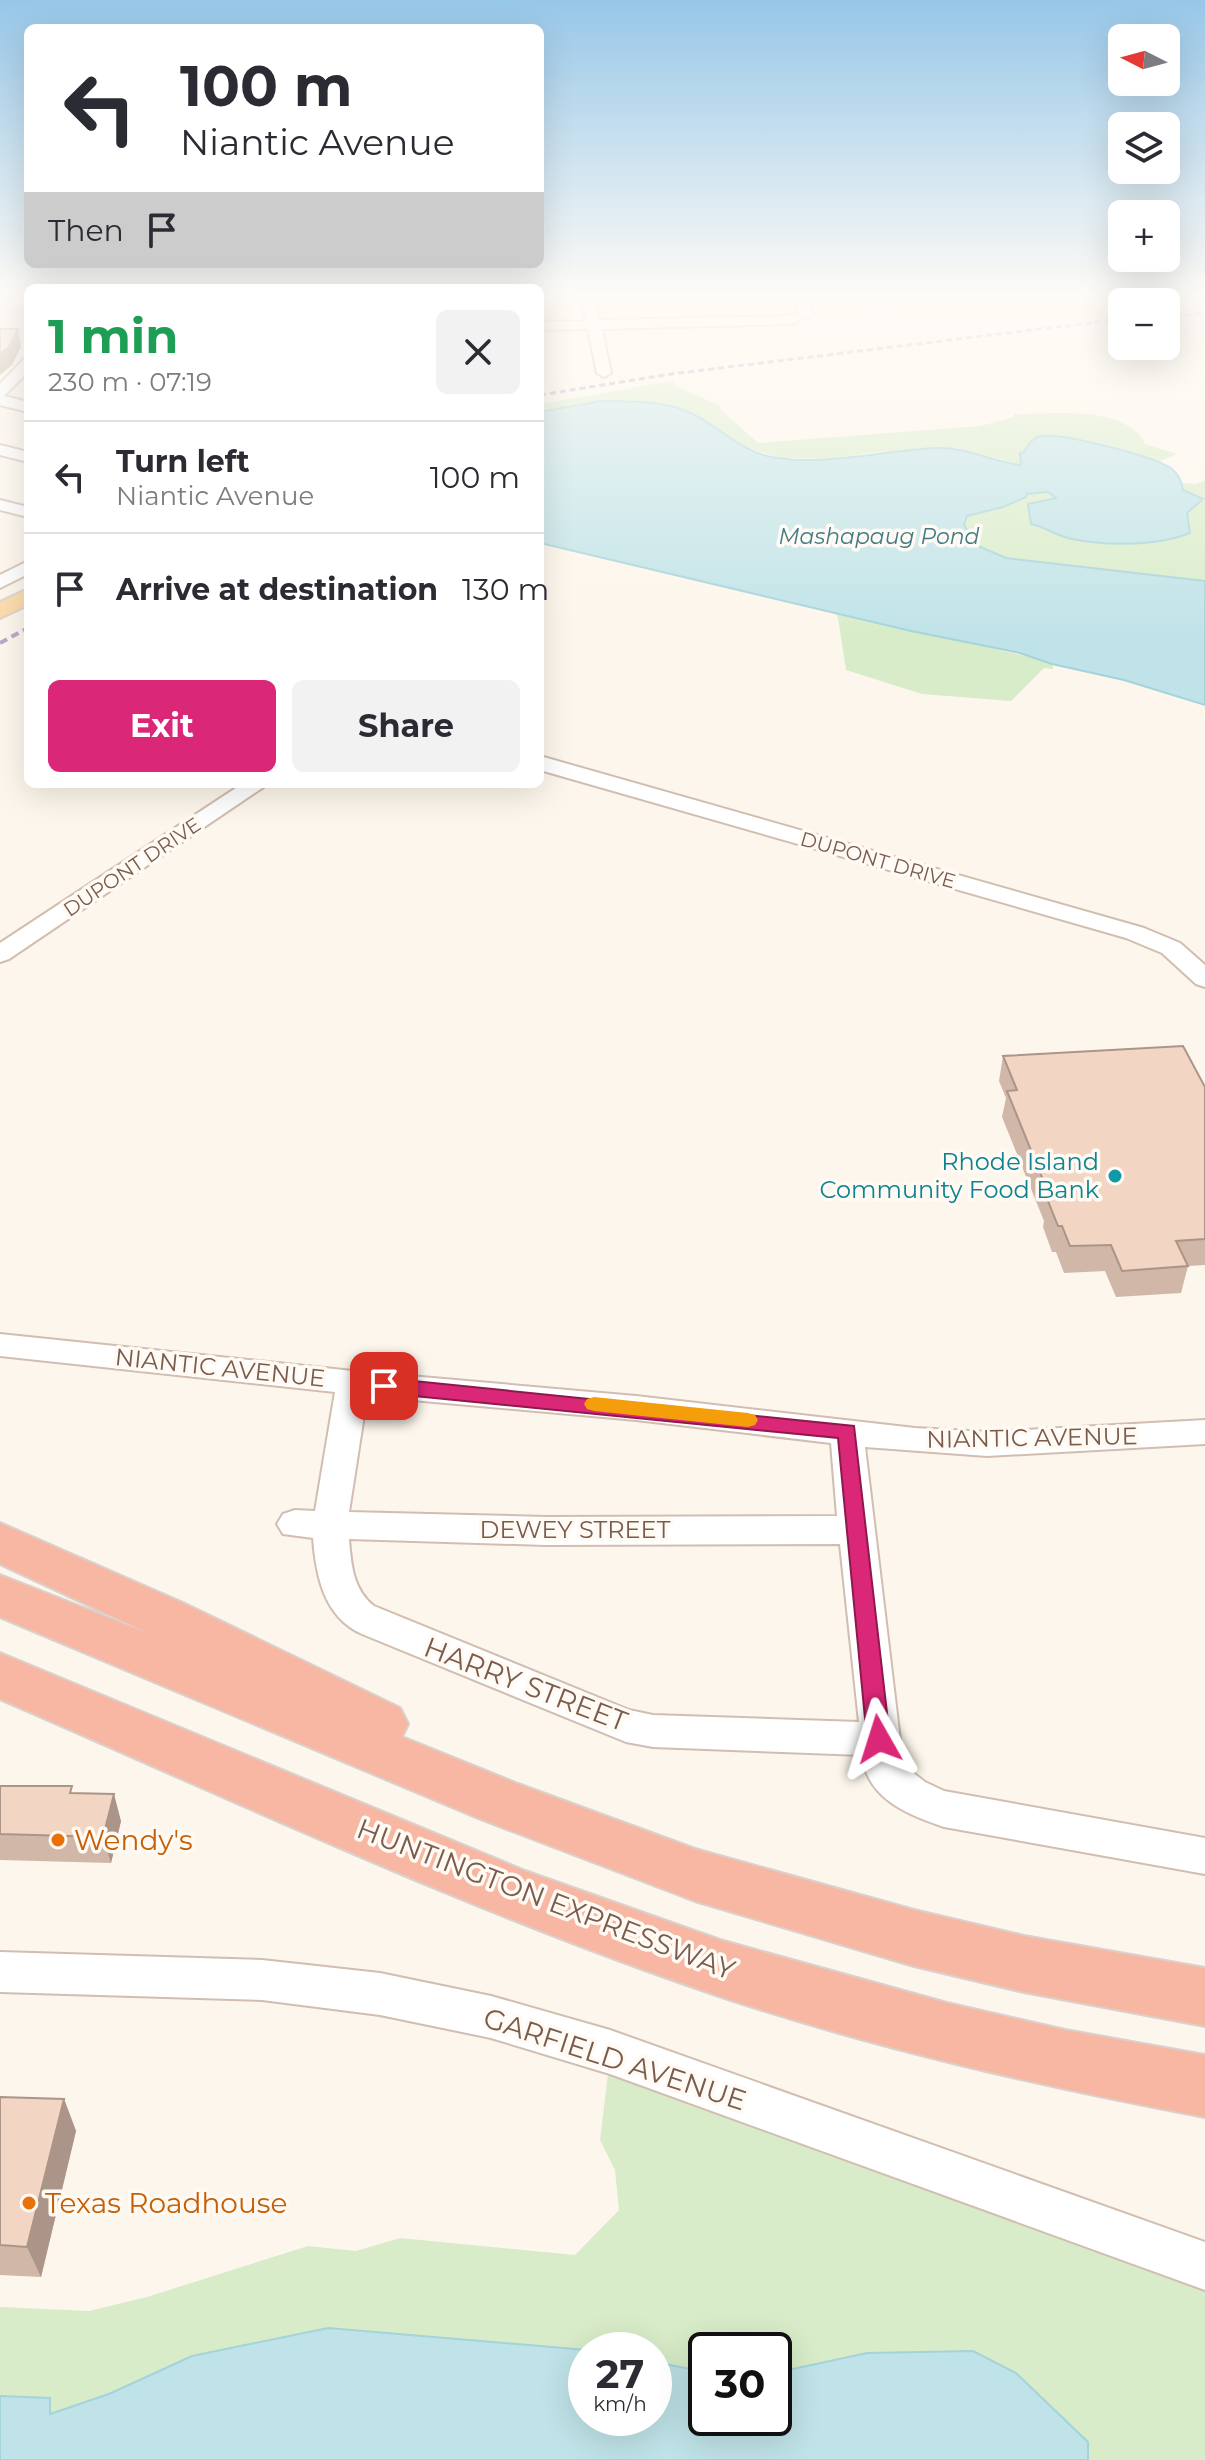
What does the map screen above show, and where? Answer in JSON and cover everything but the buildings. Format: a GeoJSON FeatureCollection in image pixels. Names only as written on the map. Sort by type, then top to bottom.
{"type":"FeatureCollection","features":[{"type":"Feature","properties":{"kind":"highway"},"geometry":{"type":"LineString","coordinates":[[0,1542],[316,1692],[597,1840]]}},
{"type":"Feature","properties":{"kind":"highway"},"geometry":{"type":"LineString","coordinates":[[0,1595],[597,1840],[740,1889],[914,1938],[1024,1964],[1205,1997]]}},
{"type":"Feature","properties":{"kind":"highway","name":"HUNTINGTON EXPRESSWAY"},"geometry":{"type":"LineString","coordinates":[[0,1675],[512,1893],[720,1968],[947,2033],[1065,2060],[1205,2086]]}},
{"type":"Feature","properties":{"kind":"main road"},"geometry":{"type":"LineString","coordinates":[[0,592],[18,571]]}},
{"type":"Feature","properties":{"kind":"main road"},"geometry":{"type":"LineString","coordinates":[[0,611],[24,598]]}},
{"type":"Feature","properties":{"kind":"street"},"geometry":{"type":"LineString","coordinates":[[0,450],[24,456]]}},
{"type":"Feature","properties":{"kind":"street"},"geometry":{"type":"LineString","coordinates":[[0,505],[24,511]]}},
{"type":"Feature","properties":{"kind":"street"},"geometry":{"type":"LineString","coordinates":[[0,582],[18,571]]}},
{"type":"Feature","properties":{"kind":"street","name":"DUPONT DRIVE"},"geometry":{"type":"LineString","coordinates":[[544,764],[1135,933],[1171,948],[1205,979]]}},
{"type":"Feature","properties":{"kind":"street","name":"DUPONT DRIVE"},"geometry":{"type":"LineString","coordinates":[[2,953],[251,788]]}},
{"type":"Feature","properties":{"kind":"street","name":"NIANTIC AVENUE"},"geometry":{"type":"LineString","coordinates":[[0,1345],[353,1383],[987,1444],[1205,1432]]}},
{"type":"Feature","properties":{"kind":"street"},"geometry":{"type":"LineString","coordinates":[[312,1525],[353,1383]]}},
{"type":"Feature","properties":{"kind":"street"},"geometry":{"type":"LineString","coordinates":[[847,1431],[884,1772],[899,1788],[922,1802],[944,1809],[1205,1856]]}},
{"type":"Feature","properties":{"kind":"street","name":"DEWEY STREET"},"geometry":{"type":"LineString","coordinates":[[312,1525],[546,1531],[856,1530]]}},
{"type":"Feature","properties":{"kind":"street","name":"HARRY STREET"},"geometry":{"type":"LineString","coordinates":[[312,1525],[338,1584],[355,1612],[378,1625],[626,1726],[653,1731],[879,1739]]}},
{"type":"Feature","properties":{"kind":"street","name":"GARFIELD AVENUE"},"geometry":{"type":"LineString","coordinates":[[0,1972],[262,1980],[380,1994],[491,2017],[610,2052],[1205,2266]]}},
{"type":"Feature","properties":{"kind":"green space"},"geometry":{"type":"Polygon","coordinates":[[[689,413],[724,413],[758,443],[980,426],[1014,417],[1014,414],[1086,414],[1122,422],[1136,431],[1145,444],[1177,454],[1158,462],[1111,449],[1022,465],[957,448],[879,452],[827,459],[782,458],[744,447],[689,413]]]}},
{"type":"Feature","properties":{"kind":"green space"},"geometry":{"type":"Polygon","coordinates":[[[1205,480],[1205,581],[1006,558],[977,546],[964,525],[967,516],[1038,492],[1057,497],[1028,504],[1035,525],[1050,532],[1106,542],[1180,537],[1186,513],[1203,500],[1183,490],[1183,483],[1196,484],[1205,480]]]}},
{"type":"Feature","properties":{"kind":"green space"},"geometry":{"type":"Polygon","coordinates":[[[835,613],[1052,662],[1053,669],[1044,668],[1011,701],[922,694],[846,670],[835,613]]]}},
{"type":"Feature","properties":{"kind":"green space"},"geometry":{"type":"Polygon","coordinates":[[[619,2056],[1205,2246],[1205,2460],[1088,2460],[1088,2442],[1016,2373],[973,2351],[867,2353],[792,2369],[792,2332],[688,2332],[688,2369],[672,2365],[672,2332],[568,2332],[568,2348],[328,2328],[49,2414],[50,2398],[0,2396],[0,2307],[89,2311],[147,2297],[308,2246],[356,2251],[400,2238],[575,2255],[619,2210],[615,2170],[600,2140],[608,2074],[619,2056]]]}},
{"type":"Feature","properties":{"kind":"water","name":"Mashapaug Pond"},"geometry":{"type":"Polygon","coordinates":[[[544,413],[690,413],[749,449],[791,460],[948,448],[1021,465],[1020,453],[1033,440],[1041,436],[1067,438],[1108,446],[1163,464],[1176,473],[1183,490],[1203,499],[1187,513],[1190,533],[1148,542],[1116,544],[1072,539],[1031,524],[1028,504],[1056,498],[1048,492],[1027,494],[1003,507],[967,516],[964,525],[978,546],[1006,558],[1205,581],[1205,705],[1020,653],[911,631],[544,544],[544,413]]]}},
{"type":"Feature","properties":{"kind":"water"},"geometry":{"type":"Polygon","coordinates":[[[328,2328],[568,2348],[568,2436],[672,2436],[672,2365],[688,2369],[688,2436],[792,2436],[792,2369],[867,2353],[973,2351],[1016,2373],[1088,2442],[1088,2460],[0,2460],[0,2396],[50,2398],[50,2414],[109,2394],[192,2356],[328,2328]]]}},
{"type":"Feature","properties":{"kind":"railway"},"geometry":{"type":"LineString","coordinates":[[0,643],[24,630]]}},
{"type":"Feature","properties":{"kind":"slow traffic"},"geometry":{"type":"LineString","coordinates":[[594,1404],[748,1420]]}},
{"type":"Feature","properties":{"kind":"place","name":"Rhode Island Community Food Bank"},"geometry":{"type":"Point","coordinates":[1115,1176]}},
{"type":"Feature","properties":{"kind":"place","name":"Wendy's"},"geometry":{"type":"Point","coordinates":[58,1840]}},
{"type":"Feature","properties":{"kind":"place","name":"Texas Roadhouse"},"geometry":{"type":"Point","coordinates":[29,2203]}},
{"type":"Feature","properties":{"kind":"route"},"geometry":{"type":"LineString","coordinates":[[384,1386],[847,1431],[879,1739]]}}]}
